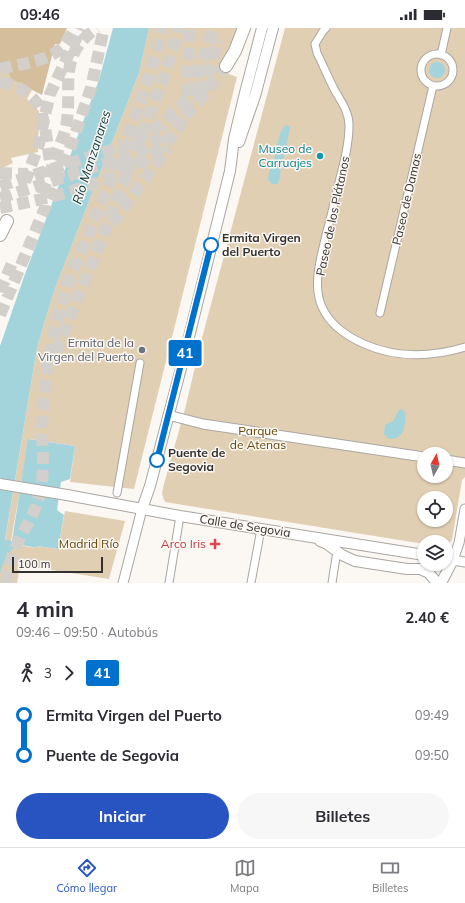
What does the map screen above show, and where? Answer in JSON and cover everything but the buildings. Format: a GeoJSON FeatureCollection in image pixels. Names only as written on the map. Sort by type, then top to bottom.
{"type":"FeatureCollection","features":[{"type":"Feature","properties":{"kind":"highway"},"geometry":{"type":"LineString","coordinates":[[226,66],[244,28]]}},
{"type":"Feature","properties":{"kind":"highway"},"geometry":{"type":"LineString","coordinates":[[0,235],[7,222]]}},
{"type":"Feature","properties":{"kind":"main road"},"geometry":{"type":"LineString","coordinates":[[230,171],[234,139],[262,28]]}},
{"type":"Feature","properties":{"kind":"main road"},"geometry":{"type":"LineString","coordinates":[[142,509],[150,486],[230,171],[255,96],[273,28]]}},
{"type":"Feature","properties":{"kind":"main road","name":"Calle de Segovia"},"geometry":{"type":"LineString","coordinates":[[0,484],[180,516],[417,554]]}},
{"type":"Feature","properties":{"kind":"main road"},"geometry":{"type":"LineString","coordinates":[[309,536],[328,544],[342,555],[355,561],[406,569],[420,569],[429,572],[437,583]]}},
{"type":"Feature","properties":{"kind":"main road"},"geometry":{"type":"LineString","coordinates":[[441,583],[445,571]]}},
{"type":"Feature","properties":{"kind":"street"},"geometry":{"type":"LineString","coordinates":[[230,171],[267,28]]}},
{"type":"Feature","properties":{"kind":"street","name":"Paseo de los Plátanos"},"geometry":{"type":"LineString","coordinates":[[326,28],[315,44],[317,53],[346,111],[349,123],[347,149],[325,239],[319,274],[318,287],[322,306],[331,323],[342,332],[355,340],[383,350],[419,355],[452,351],[465,347]]}},
{"type":"Feature","properties":{"kind":"street"},"geometry":{"type":"LineString","coordinates":[[440,54],[447,28]]}},
{"type":"Feature","properties":{"kind":"street"},"geometry":{"type":"LineString","coordinates":[[440,54],[448,58],[451,62],[453,73],[451,78],[444,85],[433,86],[422,77],[421,67],[423,61],[427,57],[440,54]]}},
{"type":"Feature","properties":{"kind":"street","name":"Paseo de Damas"},"geometry":{"type":"LineString","coordinates":[[380,313],[433,86]]}},
{"type":"Feature","properties":{"kind":"street"},"geometry":{"type":"LineString","coordinates":[[117,493],[140,363]]}},
{"type":"Feature","properties":{"kind":"street"},"geometry":{"type":"LineString","coordinates":[[168,415],[203,424],[417,456]]}},
{"type":"Feature","properties":{"kind":"street"},"geometry":{"type":"LineString","coordinates":[[453,461],[465,463]]}},
{"type":"Feature","properties":{"kind":"street"},"geometry":{"type":"LineString","coordinates":[[123,583],[142,509]]}},
{"type":"Feature","properties":{"kind":"street"},"geometry":{"type":"LineString","coordinates":[[453,553],[459,543],[465,510]]}},
{"type":"Feature","properties":{"kind":"street"},"geometry":{"type":"LineString","coordinates":[[169,583],[180,516]]}},
{"type":"Feature","properties":{"kind":"street"},"geometry":{"type":"LineString","coordinates":[[251,583],[260,528]]}},
{"type":"Feature","properties":{"kind":"street"},"geometry":{"type":"LineString","coordinates":[[332,583],[336,558]]}},
{"type":"Feature","properties":{"kind":"street"},"geometry":{"type":"LineString","coordinates":[[453,560],[465,562]]}},
{"type":"Feature","properties":{"kind":"green space"},"geometry":{"type":"Polygon","coordinates":[[[149,28],[238,28],[228,52],[219,66],[229,74],[237,77],[134,489],[70,482],[75,446],[29,439],[11,541],[5,541],[37,348],[56,286],[139,73],[149,28]]]}},
{"type":"Feature","properties":{"kind":"green space","name":"Parque de Atenas"},"geometry":{"type":"Polygon","coordinates":[[[285,28],[465,28],[465,477],[462,480],[453,535],[417,535],[417,543],[165,502],[162,493],[185,409],[202,338],[285,28]]]}},
{"type":"Feature","properties":{"kind":"green space"},"geometry":{"type":"Polygon","coordinates":[[[0,63],[5,65],[11,79],[32,90],[27,99],[39,111],[38,152],[11,158],[13,163],[0,169],[0,63]]]}},
{"type":"Feature","properties":{"kind":"green space","name":"Madrid Río"},"geometry":{"type":"Polygon","coordinates":[[[65,511],[125,521],[109,579],[26,566],[19,571],[17,583],[0,583],[0,542],[36,548],[37,546],[58,549],[65,511]]]}},
{"type":"Feature","properties":{"kind":"shaded area"},"geometry":{"type":"Polygon","coordinates":[[[0,28],[67,28],[60,44],[55,44],[42,95],[11,79],[5,65],[0,63],[0,28]]]}},
{"type":"Feature","properties":{"kind":"water","name":"Río Manzanares"},"geometry":{"type":"Polygon","coordinates":[[[113,28],[149,28],[139,73],[56,286],[37,348],[5,540],[12,541],[28,439],[75,446],[70,479],[61,482],[57,510],[64,515],[58,549],[37,546],[36,548],[22,545],[16,546],[9,553],[2,566],[0,574],[0,346],[25,274],[99,80],[113,28]]]}},
{"type":"Feature","properties":{"kind":"water"},"geometry":{"type":"Polygon","coordinates":[[[437,62],[443,64],[445,70],[443,76],[437,78],[431,76],[429,70],[431,64],[437,62]]]}},
{"type":"Feature","properties":{"kind":"water"},"geometry":{"type":"Polygon","coordinates":[[[288,125],[290,128],[284,157],[281,163],[280,179],[277,184],[272,184],[268,179],[269,172],[281,132],[284,126],[288,125]]]}},
{"type":"Feature","properties":{"kind":"water"},"geometry":{"type":"Polygon","coordinates":[[[402,409],[406,414],[404,430],[400,436],[396,438],[392,439],[386,437],[384,434],[385,425],[393,421],[399,410],[402,409]]]}},
{"type":"Feature","properties":{"kind":"tunnel"},"geometry":{"type":"LineString","coordinates":[[25,182],[39,144],[50,94],[81,28]]}},
{"type":"Feature","properties":{"kind":"tunnel"},"geometry":{"type":"LineString","coordinates":[[42,194],[65,131],[71,63],[75,51],[84,39],[97,28]]}},
{"type":"Feature","properties":{"kind":"tunnel"},"geometry":{"type":"LineString","coordinates":[[0,315],[71,146],[91,88],[104,28]]}},
{"type":"Feature","properties":{"kind":"tunnel"},"geometry":{"type":"LineString","coordinates":[[6,583],[14,550],[34,512],[42,485],[42,427],[44,393],[52,343],[60,310],[72,273],[138,108],[162,28]]}},
{"type":"Feature","properties":{"kind":"tunnel"},"geometry":{"type":"LineString","coordinates":[[56,352],[103,236],[164,77],[179,28]]}},
{"type":"Feature","properties":{"kind":"tunnel"},"geometry":{"type":"LineString","coordinates":[[0,208],[51,197],[109,178],[136,165],[159,149],[176,130],[188,104],[190,28]]}},
{"type":"Feature","properties":{"kind":"tunnel"},"geometry":{"type":"LineString","coordinates":[[0,186],[126,145],[163,123],[190,96],[214,28]]}},
{"type":"Feature","properties":{"kind":"tunnel"},"geometry":{"type":"LineString","coordinates":[[0,69],[32,62],[56,53],[62,48],[72,33]]}},
{"type":"Feature","properties":{"kind":"tunnel"},"geometry":{"type":"LineString","coordinates":[[201,93],[218,40]]}},
{"type":"Feature","properties":{"kind":"tunnel"},"geometry":{"type":"LineString","coordinates":[[185,116],[226,66]]}},
{"type":"Feature","properties":{"kind":"tunnel"},"geometry":{"type":"LineString","coordinates":[[0,82],[18,87],[29,94],[40,109],[47,138],[51,168]]}},
{"type":"Feature","properties":{"kind":"tunnel"},"geometry":{"type":"LineString","coordinates":[[0,198],[138,153],[169,131]]}},
{"type":"Feature","properties":{"kind":"tunnel"},"geometry":{"type":"LineString","coordinates":[[112,223],[168,148]]}},
{"type":"Feature","properties":{"kind":"tunnel"},"geometry":{"type":"LineString","coordinates":[[0,173],[28,174]]}},
{"type":"Feature","properties":{"kind":"tunnel"},"geometry":{"type":"LineString","coordinates":[[0,292],[13,261]]}},
{"type":"Feature","properties":{"kind":"bus line","name":"41"},"geometry":{"type":"LineString","coordinates":[[157,460],[211,245]]}},
{"type":"Feature","properties":{"kind":"place","name":"Museo de Carruajes"},"geometry":{"type":"Point","coordinates":[320,156]}},
{"type":"Feature","properties":{"kind":"place","name":"Ermita Virgen del Puerto"},"geometry":{"type":"Point","coordinates":[211,245]}},
{"type":"Feature","properties":{"kind":"place","name":"Ermita de la Virgen del Puerto"},"geometry":{"type":"Point","coordinates":[142,350]}},
{"type":"Feature","properties":{"kind":"place","name":"Puente de Segovia"},"geometry":{"type":"Point","coordinates":[157,460]}},
{"type":"Feature","properties":{"kind":"place","name":"Arco Iris"},"geometry":{"type":"Point","coordinates":[215,544]}}]}
